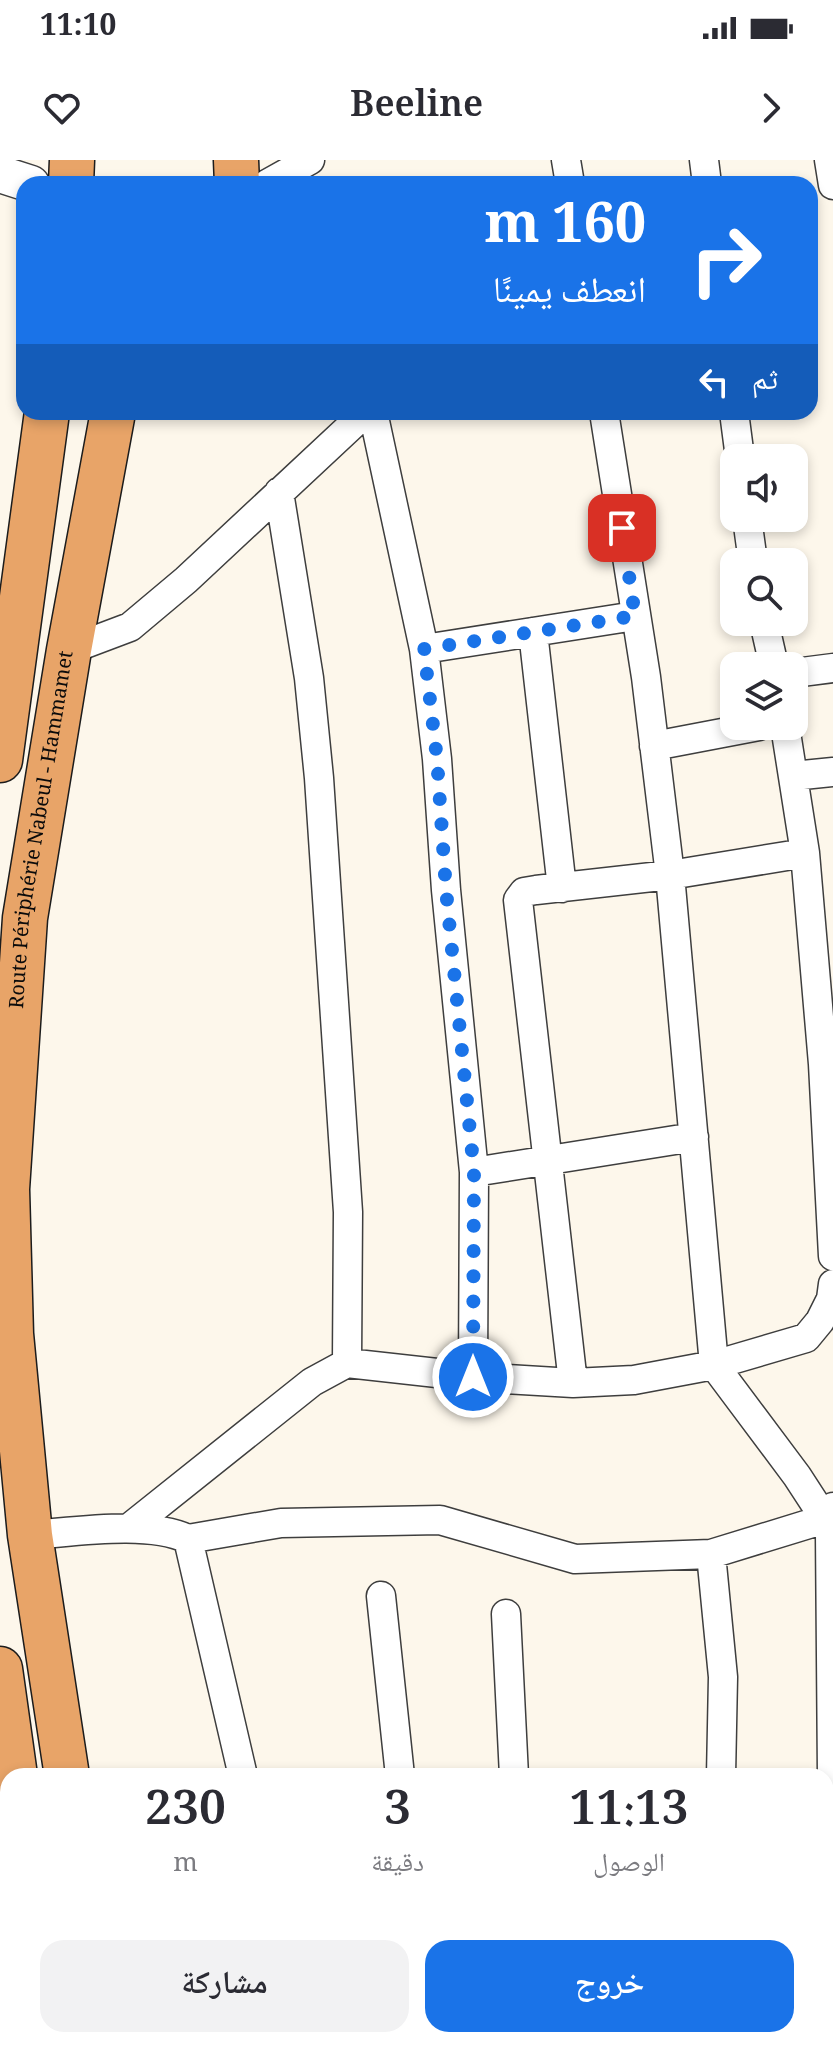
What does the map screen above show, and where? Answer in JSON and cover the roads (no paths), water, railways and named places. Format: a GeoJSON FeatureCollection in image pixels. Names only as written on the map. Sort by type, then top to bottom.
{"type":"FeatureCollection","features":[{"type":"Feature","properties":{"kind":"highway"},"geometry":{"type":"LineString","coordinates":[[0,760],[46,420]]}},
{"type":"Feature","properties":{"kind":"highway","name":"Route Périphérie Nabeul - Hammamet"},"geometry":{"type":"LineString","coordinates":[[66,1768],[30,1535],[11,1334],[7,1189],[25,918],[69,650],[112,420]]}},
{"type":"Feature","properties":{"kind":"highway"},"geometry":{"type":"LineString","coordinates":[[0,1669],[14,1768]]}},
{"type":"Feature","properties":{"kind":"street"},"geometry":{"type":"LineString","coordinates":[[281,176],[310,160]]}},
{"type":"Feature","properties":{"kind":"street"},"geometry":{"type":"LineString","coordinates":[[829,160],[833,185]]}},
{"type":"Feature","properties":{"kind":"street"},"geometry":{"type":"LineString","coordinates":[[69,650],[130,627],[175,590],[357,420]]}},
{"type":"Feature","properties":{"kind":"street"},"geometry":{"type":"LineString","coordinates":[[375,420],[424,649],[437,759],[446,890],[474,1172],[473,1377]]}},
{"type":"Feature","properties":{"kind":"street"},"geometry":{"type":"LineString","coordinates":[[605,420],[670,875],[714,1365],[797,1476],[829,1513],[830,1768]]}},
{"type":"Feature","properties":{"kind":"street"},"geometry":{"type":"LineString","coordinates":[[735,420],[738,444]]}},
{"type":"Feature","properties":{"kind":"street"},"geometry":{"type":"LineString","coordinates":[[279,492],[309,678],[319,778],[348,1212],[347,1363]]}},
{"type":"Feature","properties":{"kind":"street"},"geometry":{"type":"LineString","coordinates":[[424,649],[635,616]]}},
{"type":"Feature","properties":{"kind":"street"},"geometry":{"type":"LineString","coordinates":[[533,632],[562,888]]}},
{"type":"Feature","properties":{"kind":"street"},"geometry":{"type":"LineString","coordinates":[[808,671],[833,668]]}},
{"type":"Feature","properties":{"kind":"street"},"geometry":{"type":"LineString","coordinates":[[654,746],[720,733]]}},
{"type":"Feature","properties":{"kind":"street"},"geometry":{"type":"LineString","coordinates":[[787,740],[805,853],[821,911],[833,1256]]}},
{"type":"Feature","properties":{"kind":"street"},"geometry":{"type":"LineString","coordinates":[[793,776],[833,772]]}},
{"type":"Feature","properties":{"kind":"street"},"geometry":{"type":"LineString","coordinates":[[573,1383],[518,900],[524,892],[670,875],[805,853]]}},
{"type":"Feature","properties":{"kind":"street"},"geometry":{"type":"LineString","coordinates":[[474,1172],[694,1137]]}},
{"type":"Feature","properties":{"kind":"street"},"geometry":{"type":"LineString","coordinates":[[129,1528],[312,1382],[347,1363],[473,1377],[573,1383],[634,1380],[714,1365],[806,1338],[831,1299],[833,1284]]}},
{"type":"Feature","properties":{"kind":"street"},"geometry":{"type":"LineString","coordinates":[[30,1535],[129,1528],[180,1535],[189,1541],[281,1523],[440,1520],[575,1559],[711,1554],[829,1513]]}},
{"type":"Feature","properties":{"kind":"street"},"geometry":{"type":"LineString","coordinates":[[189,1541],[241,1768]]}},
{"type":"Feature","properties":{"kind":"street"},"geometry":{"type":"LineString","coordinates":[[711,1554],[723,1677],[721,1768]]}},
{"type":"Feature","properties":{"kind":"street"},"geometry":{"type":"LineString","coordinates":[[381,1596],[399,1768]]}},
{"type":"Feature","properties":{"kind":"street"},"geometry":{"type":"LineString","coordinates":[[506,1614],[514,1768]]}}]}
